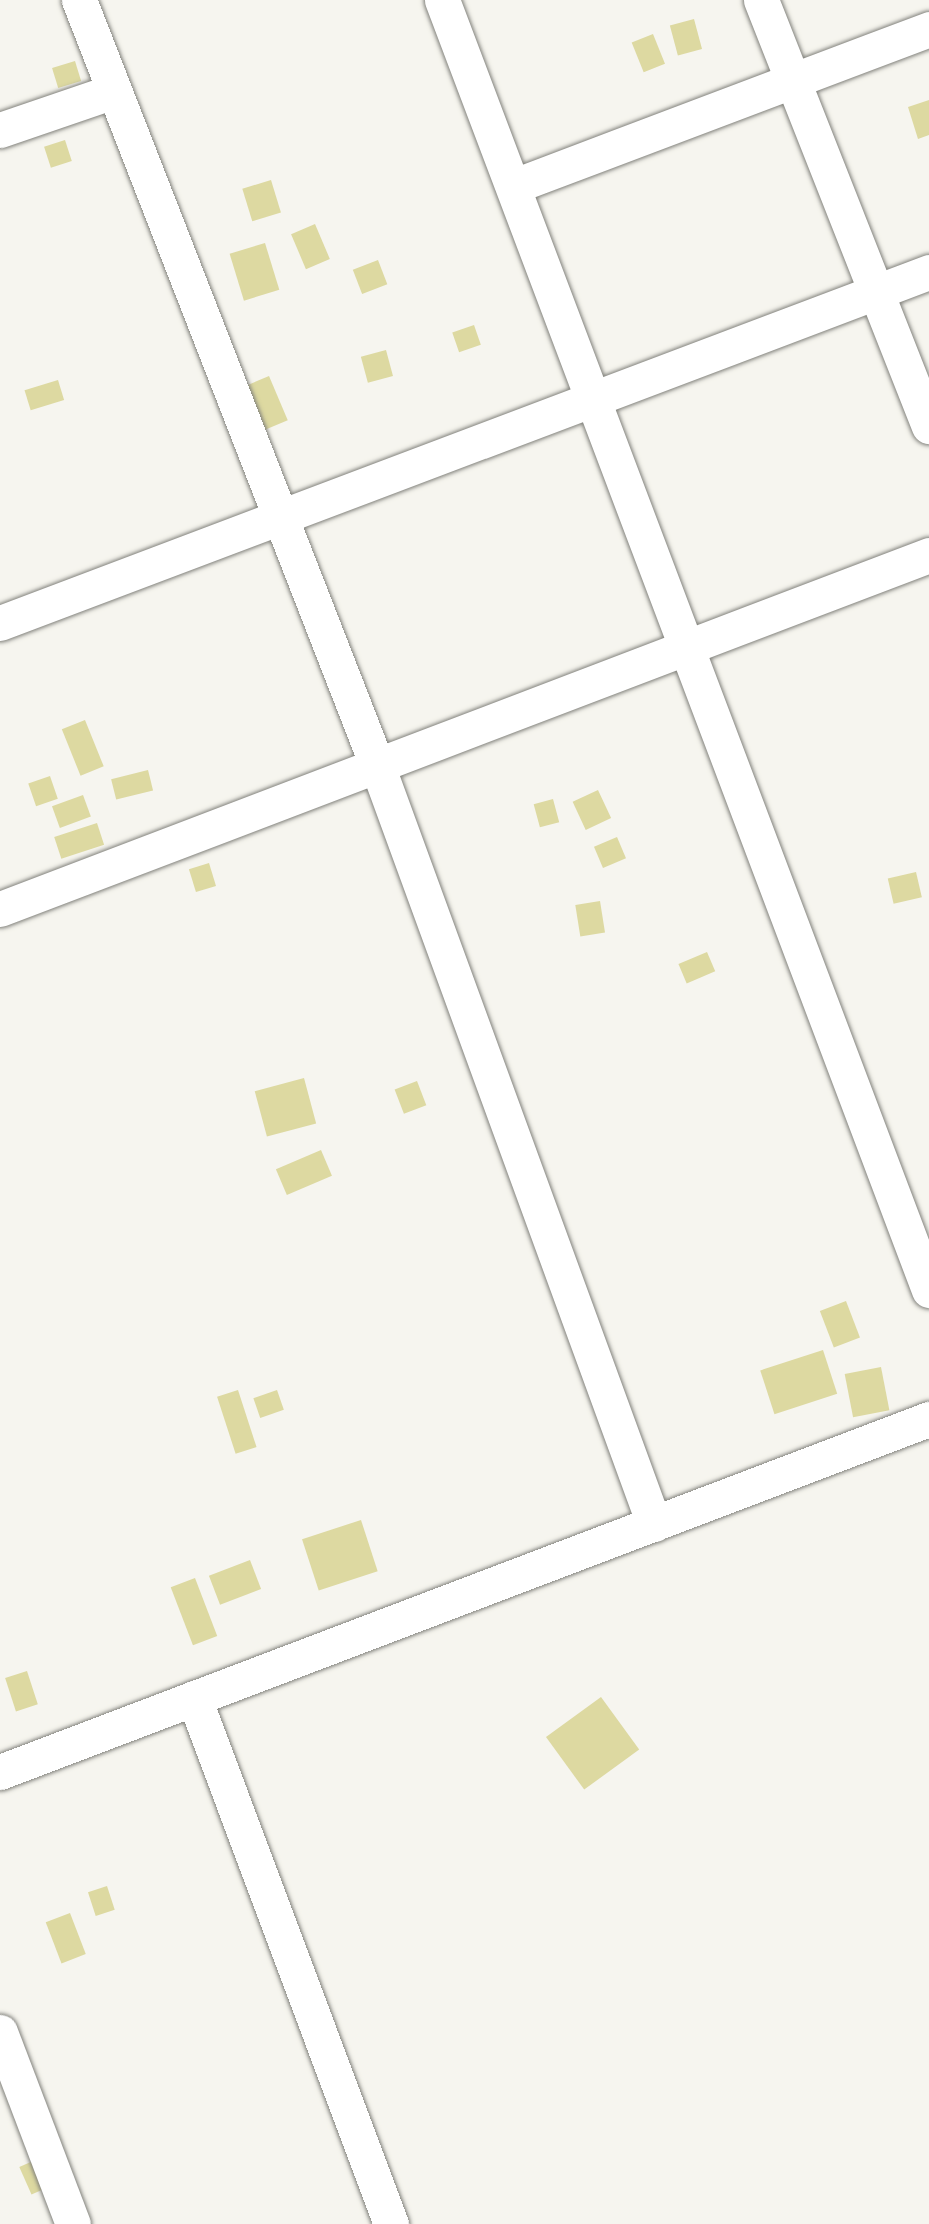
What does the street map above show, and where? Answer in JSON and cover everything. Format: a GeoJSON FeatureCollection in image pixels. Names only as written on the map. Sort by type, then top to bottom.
{"type":"FeatureCollection","features":[{"type":"Feature","properties":{"kind":"street"},"geometry":{"type":"LineString","coordinates":[[78,0],[282,516],[654,1524]]}},
{"type":"Feature","properties":{"kind":"street"},"geometry":{"type":"LineString","coordinates":[[442,0],[682,645],[929,1290]]}},
{"type":"Feature","properties":{"kind":"street"},"geometry":{"type":"LineString","coordinates":[[761,0],[929,426]]}},
{"type":"Feature","properties":{"kind":"street"},"geometry":{"type":"LineString","coordinates":[[514,186],[793,84],[929,29]]}},
{"type":"Feature","properties":{"kind":"street"},"geometry":{"type":"LineString","coordinates":[[0,130],[114,91]]}},
{"type":"Feature","properties":{"kind":"street"},"geometry":{"type":"LineString","coordinates":[[0,623],[929,272]]}},
{"type":"Feature","properties":{"kind":"street"},"geometry":{"type":"LineString","coordinates":[[0,910],[682,645],[929,555]]}},
{"type":"Feature","properties":{"kind":"street"},"geometry":{"type":"LineString","coordinates":[[0,1772],[929,1419]]}},
{"type":"Feature","properties":{"kind":"street"},"geometry":{"type":"LineString","coordinates":[[194,1698],[391,2224]]}},
{"type":"Feature","properties":{"kind":"street"},"geometry":{"type":"LineString","coordinates":[[0,2032],[73,2224]]}},
{"type":"Feature","properties":{"kind":"building"},"geometry":{"type":"Polygon","coordinates":[[[694,19],[702,49],[678,55],[670,25],[694,19]]]}},
{"type":"Feature","properties":{"kind":"building"},"geometry":{"type":"Polygon","coordinates":[[[653,34],[665,64],[644,72],[632,43],[653,34]]]}},
{"type":"Feature","properties":{"kind":"building"},"geometry":{"type":"Polygon","coordinates":[[[75,61],[81,81],[58,88],[52,68],[75,61]]]}},
{"type":"Feature","properties":{"kind":"building"},"geometry":{"type":"Polygon","coordinates":[[[929,100],[929,135],[918,139],[908,107],[929,100]]]}},
{"type":"Feature","properties":{"kind":"building"},"geometry":{"type":"Polygon","coordinates":[[[65,140],[72,161],[51,168],[44,147],[65,140]]]}},
{"type":"Feature","properties":{"kind":"building"},"geometry":{"type":"Polygon","coordinates":[[[271,180],[281,213],[252,221],[242,189],[271,180]]]}},
{"type":"Feature","properties":{"kind":"building"},"geometry":{"type":"Polygon","coordinates":[[[315,224],[330,259],[306,269],[291,234],[315,224]]]}},
{"type":"Feature","properties":{"kind":"building"},"geometry":{"type":"Polygon","coordinates":[[[265,243],[279,290],[244,301],[230,254],[265,243]]]}},
{"type":"Feature","properties":{"kind":"building"},"geometry":{"type":"Polygon","coordinates":[[[378,260],[387,284],[362,294],[353,270],[378,260]]]}},
{"type":"Feature","properties":{"kind":"building"},"geometry":{"type":"Polygon","coordinates":[[[474,325],[481,345],[459,352],[452,332],[474,325]]]}},
{"type":"Feature","properties":{"kind":"building"},"geometry":{"type":"Polygon","coordinates":[[[386,350],[393,376],[368,383],[361,357],[386,350]]]}},
{"type":"Feature","properties":{"kind":"building"},"geometry":{"type":"Polygon","coordinates":[[[269,376],[288,420],[264,430],[245,386],[269,376]]]}},
{"type":"Feature","properties":{"kind":"building"},"geometry":{"type":"Polygon","coordinates":[[[58,380],[64,400],[31,410],[25,390],[58,380]]]}},
{"type":"Feature","properties":{"kind":"building"},"geometry":{"type":"Polygon","coordinates":[[[85,720],[104,766],[81,776],[62,729],[85,720]]]}},
{"type":"Feature","properties":{"kind":"building"},"geometry":{"type":"Polygon","coordinates":[[[148,770],[153,790],[116,800],[111,779],[148,770]]]}},
{"type":"Feature","properties":{"kind":"building"},"geometry":{"type":"Polygon","coordinates":[[[50,776],[58,799],[36,806],[28,783],[50,776]]]}},
{"type":"Feature","properties":{"kind":"building"},"geometry":{"type":"Polygon","coordinates":[[[598,790],[611,818],[586,830],[573,802],[598,790]]]}},
{"type":"Feature","properties":{"kind":"building"},"geometry":{"type":"Polygon","coordinates":[[[83,795],[91,817],[60,828],[52,806],[83,795]]]}},
{"type":"Feature","properties":{"kind":"building"},"geometry":{"type":"Polygon","coordinates":[[[553,799],[559,822],[540,827],[534,804],[553,799]]]}},
{"type":"Feature","properties":{"kind":"building"},"geometry":{"type":"Polygon","coordinates":[[[97,823],[104,845],[61,859],[54,837],[97,823]]]}},
{"type":"Feature","properties":{"kind":"building"},"geometry":{"type":"Polygon","coordinates":[[[617,837],[626,858],[603,868],[594,847],[617,837]]]}},
{"type":"Feature","properties":{"kind":"building"},"geometry":{"type":"Polygon","coordinates":[[[209,863],[216,886],[196,892],[189,869],[209,863]]]}},
{"type":"Feature","properties":{"kind":"building"},"geometry":{"type":"Polygon","coordinates":[[[916,872],[922,897],[894,904],[888,879],[916,872]]]}},
{"type":"Feature","properties":{"kind":"building"},"geometry":{"type":"Polygon","coordinates":[[[600,901],[605,933],[580,937],[575,905],[600,901]]]}},
{"type":"Feature","properties":{"kind":"building"},"geometry":{"type":"Polygon","coordinates":[[[707,952],[715,971],[687,983],[678,964],[707,952]]]}},
{"type":"Feature","properties":{"kind":"building"},"geometry":{"type":"Polygon","coordinates":[[[304,1078],[316,1123],[267,1137],[255,1091],[304,1078]]]}},
{"type":"Feature","properties":{"kind":"building"},"geometry":{"type":"Polygon","coordinates":[[[417,1081],[426,1105],[404,1114],[395,1090],[417,1081]]]}},
{"type":"Feature","properties":{"kind":"building"},"geometry":{"type":"Polygon","coordinates":[[[321,1150],[332,1176],[287,1195],[276,1169],[321,1150]]]}},
{"type":"Feature","properties":{"kind":"building"},"geometry":{"type":"Polygon","coordinates":[[[846,1301],[860,1337],[834,1347],[820,1311],[846,1301]]]}},
{"type":"Feature","properties":{"kind":"building"},"geometry":{"type":"Polygon","coordinates":[[[823,1350],[837,1394],[774,1414],[760,1370],[823,1350]]]}},
{"type":"Feature","properties":{"kind":"building"},"geometry":{"type":"Polygon","coordinates":[[[881,1367],[889,1410],[853,1417],[845,1374],[881,1367]]]}},
{"type":"Feature","properties":{"kind":"building"},"geometry":{"type":"Polygon","coordinates":[[[238,1390],[257,1447],[236,1454],[217,1397],[238,1390]]]}},
{"type":"Feature","properties":{"kind":"building"},"geometry":{"type":"Polygon","coordinates":[[[277,1390],[284,1410],[260,1418],[253,1398],[277,1390]]]}},
{"type":"Feature","properties":{"kind":"building"},"geometry":{"type":"Polygon","coordinates":[[[361,1520],[378,1571],[319,1591],[302,1539],[361,1520]]]}},
{"type":"Feature","properties":{"kind":"building"},"geometry":{"type":"Polygon","coordinates":[[[250,1560],[261,1589],[220,1605],[209,1576],[250,1560]]]}},
{"type":"Feature","properties":{"kind":"building"},"geometry":{"type":"Polygon","coordinates":[[[195,1578],[217,1636],[193,1645],[171,1587],[195,1578]]]}},
{"type":"Feature","properties":{"kind":"building"},"geometry":{"type":"Polygon","coordinates":[[[27,1671],[38,1704],[16,1711],[5,1678],[27,1671]]]}},
{"type":"Feature","properties":{"kind":"building"},"geometry":{"type":"Polygon","coordinates":[[[601,1697],[639,1750],[584,1790],[546,1737],[601,1697]]]}},
{"type":"Feature","properties":{"kind":"building"},"geometry":{"type":"Polygon","coordinates":[[[107,1886],[115,1910],[96,1916],[88,1892],[107,1886]]]}},
{"type":"Feature","properties":{"kind":"building"},"geometry":{"type":"Polygon","coordinates":[[[70,1913],[86,1954],[61,1963],[46,1922],[70,1913]]]}},
{"type":"Feature","properties":{"kind":"building"},"geometry":{"type":"Polygon","coordinates":[[[33,2161],[45,2188],[31,2195],[19,2167],[33,2161]]]}}]}
